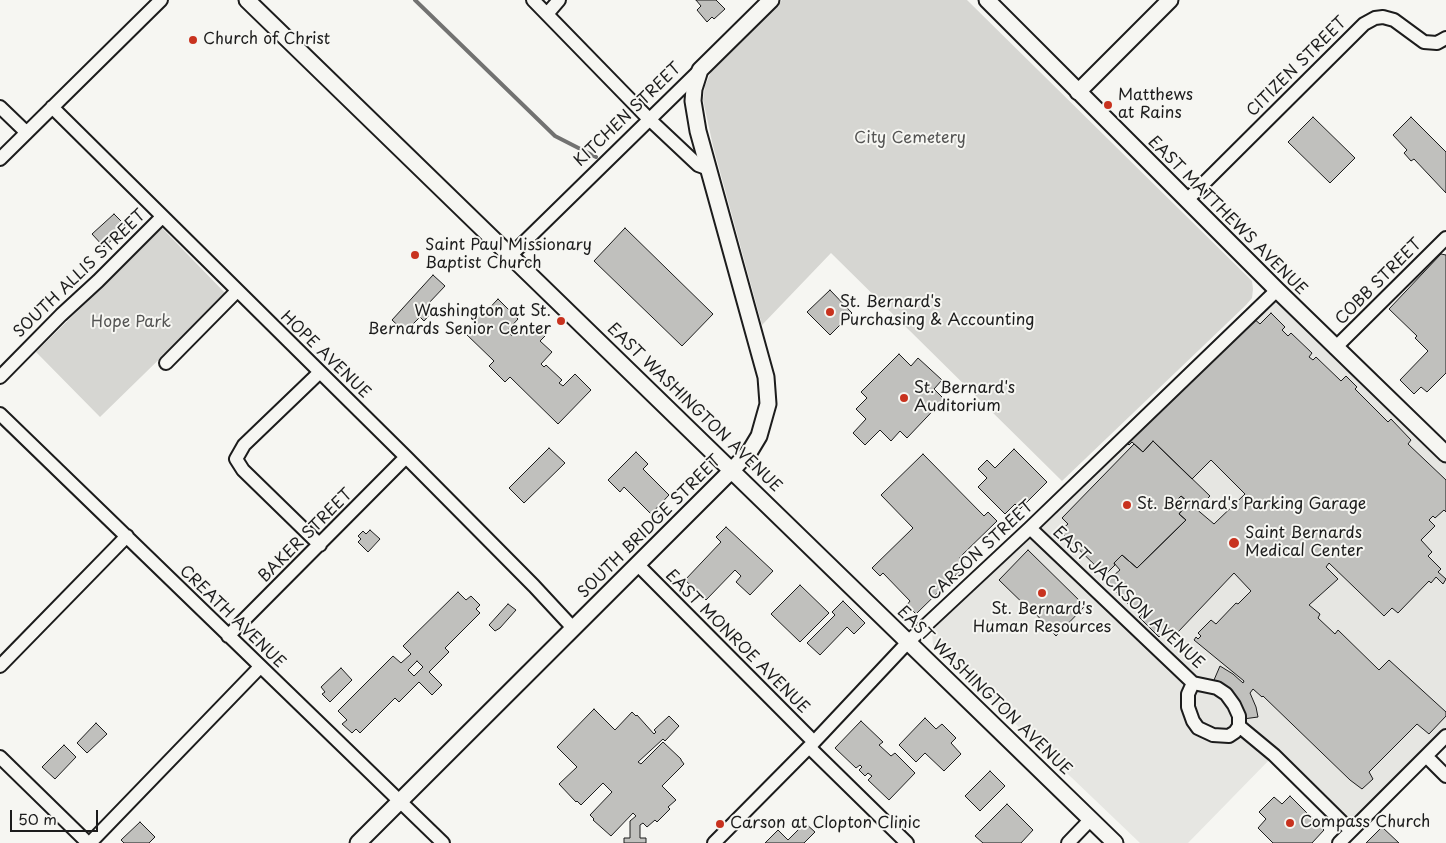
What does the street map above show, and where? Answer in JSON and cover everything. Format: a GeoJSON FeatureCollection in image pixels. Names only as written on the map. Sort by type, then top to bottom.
{"type":"FeatureCollection","features":[{"type":"Feature","properties":{"kind":"street"},"geometry":{"type":"LineString","coordinates":[[0,159],[161,0]]}},
{"type":"Feature","properties":{"kind":"street","name":"EAST WASHINGTON AVENUE"},"geometry":{"type":"LineString","coordinates":[[246,0],[909,641],[1115,843]]}},
{"type":"Feature","properties":{"kind":"street"},"geometry":{"type":"LineString","coordinates":[[533,0],[648,118],[698,165],[709,169]]}},
{"type":"Feature","properties":{"kind":"street"},"geometry":{"type":"LineString","coordinates":[[547,14],[559,0]]}},
{"type":"Feature","properties":{"kind":"street","name":"KITCHEN STREET"},"geometry":{"type":"LineString","coordinates":[[511,255],[648,118],[771,0]]}},
{"type":"Feature","properties":{"kind":"street","name":"EAST MATTHEWS AVENUE"},"geometry":{"type":"LineString","coordinates":[[987,0],[1335,348],[1446,454]]}},
{"type":"Feature","properties":{"kind":"street"},"geometry":{"type":"LineString","coordinates":[[1078,92],[1170,0]]}},
{"type":"Feature","properties":{"kind":"street","name":"CITIZEN STREET"},"geometry":{"type":"LineString","coordinates":[[1187,200],[1364,24],[1375,18],[1383,17],[1394,20],[1424,42],[1437,43],[1446,38]]}},
{"type":"Feature","properties":{"kind":"street","name":"SOUTH BRIDGE STREET"},"geometry":{"type":"LineString","coordinates":[[358,843],[732,470],[750,450],[759,436],[768,404],[766,376],[698,130],[693,101],[694,89],[700,70]]}},
{"type":"Feature","properties":{"kind":"street"},"geometry":{"type":"LineString","coordinates":[[0,107],[26,132]]}},
{"type":"Feature","properties":{"kind":"street","name":"HOPE AVENUE"},"geometry":{"type":"LineString","coordinates":[[52,107],[406,457],[573,628]]}},
{"type":"Feature","properties":{"kind":"street","name":"SOUTH ALLIS STREET"},"geometry":{"type":"LineString","coordinates":[[0,377],[60,315],[98,282],[162,217]]}},
{"type":"Feature","properties":{"kind":"street","name":"COBB STREET"},"geometry":{"type":"LineString","coordinates":[[1335,348],[1446,238]]}},
{"type":"Feature","properties":{"kind":"street","name":"CARSON STREET"},"geometry":{"type":"LineString","coordinates":[[714,843],[812,745],[909,641],[1030,528],[1277,290]]}},
{"type":"Feature","properties":{"kind":"street"},"geometry":{"type":"LineString","coordinates":[[166,363],[237,291]]}},
{"type":"Feature","properties":{"kind":"street"},"geometry":{"type":"LineString","coordinates":[[320,372],[244,445],[236,459],[242,470],[320,545]]}},
{"type":"Feature","properties":{"kind":"street","name":"CREATH AVENUE"},"geometry":{"type":"LineString","coordinates":[[0,414],[442,843]]}},
{"type":"Feature","properties":{"kind":"street","name":"BAKER STREET"},"geometry":{"type":"LineString","coordinates":[[228,636],[406,457]]}},
{"type":"Feature","properties":{"kind":"street","name":"EAST JACKSON AVENUE"},"geometry":{"type":"LineString","coordinates":[[1030,528],[1193,683],[1217,688],[1226,694],[1239,716],[1239,726]]}},
{"type":"Feature","properties":{"kind":"street"},"geometry":{"type":"LineString","coordinates":[[0,666],[127,536]]}},
{"type":"Feature","properties":{"kind":"street","name":"EAST MONROE AVENUE"},"geometry":{"type":"LineString","coordinates":[[638,565],[908,843]]}},
{"type":"Feature","properties":{"kind":"street"},"geometry":{"type":"LineString","coordinates":[[0,757],[89,843],[260,667]]}},
{"type":"Feature","properties":{"kind":"street"},"geometry":{"type":"LineString","coordinates":[[1193,683],[1188,694],[1188,706],[1193,721],[1198,728],[1213,735],[1229,736],[1239,726],[1274,755],[1351,831]]}},
{"type":"Feature","properties":{"kind":"street"},"geometry":{"type":"LineString","coordinates":[[1339,843],[1446,736]]}},
{"type":"Feature","properties":{"kind":"street"},"geometry":{"type":"LineString","coordinates":[[1426,756],[1446,776]]}},
{"type":"Feature","properties":{"kind":"street"},"geometry":{"type":"LineString","coordinates":[[1068,843],[1091,820]]}},
{"type":"Feature","properties":{"kind":"shaded area","name":"Saint Bernards Medical Center"},"geometry":{"type":"Polygon","coordinates":[[[1277,293],[1446,456],[1446,735],[1351,831],[1274,755],[1188,843],[1140,843],[933,645],[932,631],[1277,293]]]}},
{"type":"Feature","properties":{"kind":"green space","name":"City Cemetery"},"geometry":{"type":"Polygon","coordinates":[[[782,0],[967,0],[1252,281],[1252,298],[1246,305],[1062,481],[831,253],[762,325],[713,146],[703,100],[705,86],[711,72],[782,0]]]}},
{"type":"Feature","properties":{"kind":"green space","name":"Hope Park"},"geometry":{"type":"Polygon","coordinates":[[[162,228],[226,294],[100,417],[36,352],[162,228]]]}},
{"type":"Feature","properties":{"kind":"building"},"geometry":{"type":"Polygon","coordinates":[[[696,0],[716,0],[725,9],[714,19],[712,17],[707,22],[697,10],[701,6],[696,0]]]}},
{"type":"Feature","properties":{"kind":"building"},"geometry":{"type":"Polygon","coordinates":[[[1313,117],[1355,158],[1330,183],[1288,142],[1313,117]]]}},
{"type":"Feature","properties":{"kind":"building"},"geometry":{"type":"Polygon","coordinates":[[[1411,117],[1446,152],[1446,193],[1414,159],[1411,161],[1404,153],[1407,150],[1393,135],[1411,117]]]}},
{"type":"Feature","properties":{"kind":"building"},"geometry":{"type":"Polygon","coordinates":[[[114,214],[125,225],[120,229],[122,231],[104,247],[92,234],[114,214]]]}},
{"type":"Feature","properties":{"kind":"building"},"geometry":{"type":"Polygon","coordinates":[[[625,228],[713,314],[682,346],[594,261],[625,228]]]}},
{"type":"Feature","properties":{"kind":"building"},"geometry":{"type":"Polygon","coordinates":[[[1441,254],[1446,255],[1446,373],[1427,392],[1421,387],[1414,394],[1400,380],[1428,351],[1415,338],[1417,336],[1389,309],[1441,254]]]}},
{"type":"Feature","properties":{"kind":"building"},"geometry":{"type":"Polygon","coordinates":[[[433,275],[445,286],[427,305],[433,311],[424,321],[420,317],[405,332],[392,320],[433,275]]]}},
{"type":"Feature","properties":{"kind":"building","name":"St. Bernard's Purchasing & Accounting"},"geometry":{"type":"Polygon","coordinates":[[[830,290],[852,313],[830,335],[807,312],[830,290]]]}},
{"type":"Feature","properties":{"kind":"building"},"geometry":{"type":"Polygon","coordinates":[[[498,299],[518,319],[507,331],[512,336],[524,324],[531,332],[537,326],[546,335],[540,341],[552,352],[541,364],[544,367],[546,365],[562,380],[559,383],[563,386],[575,374],[591,390],[558,424],[510,377],[505,382],[489,366],[494,361],[465,333],[477,321],[475,320],[480,314],[482,316],[498,299]]]}},
{"type":"Feature","properties":{"kind":"building"},"geometry":{"type":"Polygon","coordinates":[[[1271,313],[1285,327],[1282,330],[1288,336],[1291,333],[1312,353],[1309,357],[1313,360],[1316,357],[1341,381],[1346,376],[1357,387],[1355,389],[1388,422],[1391,419],[1411,440],[1408,444],[1446,480],[1446,512],[1444,510],[1435,518],[1433,516],[1429,520],[1435,526],[1421,540],[1432,552],[1428,556],[1441,569],[1438,572],[1446,579],[1443,584],[1436,577],[1431,583],[1429,581],[1398,613],[1392,608],[1384,616],[1329,563],[1326,567],[1338,579],[1309,605],[1320,614],[1318,618],[1335,634],[1338,630],[1379,670],[1389,660],[1446,712],[1446,716],[1429,734],[1417,724],[1369,772],[1373,779],[1362,789],[1350,780],[1263,696],[1253,689],[1250,693],[1258,717],[1243,719],[1219,683],[1214,680],[1220,666],[1243,683],[1244,681],[1194,640],[1196,637],[1198,639],[1201,636],[1198,633],[1211,620],[1216,624],[1236,603],[1238,604],[1251,591],[1234,573],[1178,632],[1168,628],[1159,637],[1139,617],[1142,614],[1136,607],[1133,609],[1107,581],[1120,570],[1114,563],[1122,555],[1137,568],[1186,520],[1179,514],[1183,509],[1176,501],[1181,496],[1214,524],[1245,494],[1211,460],[1192,479],[1153,441],[1143,452],[1132,442],[1129,445],[1124,440],[1253,318],[1260,324],[1271,313]]]}},
{"type":"Feature","properties":{"kind":"building","name":"St. Bernard's Auditorium"},"geometry":{"type":"Polygon","coordinates":[[[899,354],[911,366],[918,358],[942,380],[934,389],[944,399],[907,438],[900,431],[891,441],[880,430],[865,445],[853,433],[866,419],[856,409],[867,398],[861,392],[899,354]]]}},
{"type":"Feature","properties":{"kind":"building","name":"St. Bernard's Parking Garage"},"geometry":{"type":"Polygon","coordinates":[[[1153,441],[1210,496],[1197,509],[1181,496],[1176,501],[1183,509],[1179,514],[1186,520],[1137,568],[1122,555],[1105,575],[1060,531],[1068,524],[1062,518],[1134,444],[1143,452],[1153,441]]]}},
{"type":"Feature","properties":{"kind":"building"},"geometry":{"type":"Polygon","coordinates":[[[549,448],[565,463],[524,503],[509,488],[549,448]]]}},
{"type":"Feature","properties":{"kind":"building"},"geometry":{"type":"Polygon","coordinates":[[[1014,449],[1047,482],[1020,509],[1015,504],[1005,514],[978,487],[987,478],[978,469],[987,460],[995,468],[1014,449]]]}},
{"type":"Feature","properties":{"kind":"building"},"geometry":{"type":"Polygon","coordinates":[[[636,452],[648,464],[643,469],[669,495],[651,514],[624,487],[620,492],[608,480],[636,452]]]}},
{"type":"Feature","properties":{"kind":"building"},"geometry":{"type":"Polygon","coordinates":[[[923,454],[984,516],[988,512],[997,521],[959,558],[966,565],[916,614],[907,605],[910,601],[883,573],[880,576],[872,568],[913,528],[881,495],[923,454]]]}},
{"type":"Feature","properties":{"kind":"building"},"geometry":{"type":"Polygon","coordinates":[[[726,527],[773,571],[750,595],[736,582],[741,576],[735,570],[706,600],[685,580],[721,542],[716,537],[726,527]]]}},
{"type":"Feature","properties":{"kind":"building"},"geometry":{"type":"Polygon","coordinates":[[[370,530],[380,539],[368,552],[358,542],[361,539],[358,536],[363,531],[366,534],[370,530]]]}},
{"type":"Feature","properties":{"kind":"building","name":"St. Bernard's Human Resources"},"geometry":{"type":"Polygon","coordinates":[[[1028,550],[1085,606],[1056,636],[1034,612],[999,580],[1028,550]]]}},
{"type":"Feature","properties":{"kind":"building"},"geometry":{"type":"Polygon","coordinates":[[[800,585],[829,613],[800,642],[771,614],[800,585]]]}},
{"type":"Feature","properties":{"kind":"building"},"geometry":{"type":"Polygon","coordinates":[[[458,592],[466,600],[471,596],[480,605],[476,609],[480,613],[445,648],[449,652],[429,672],[442,685],[432,695],[419,682],[399,702],[395,698],[360,733],[356,729],[352,733],[342,724],[347,720],[338,711],[393,656],[401,663],[411,654],[403,646],[458,592]],[[417,661],[408,670],[414,676],[423,667],[417,661]]]}},
{"type":"Feature","properties":{"kind":"building"},"geometry":{"type":"Polygon","coordinates":[[[843,601],[865,623],[854,634],[847,627],[820,655],[807,643],[835,615],[832,612],[843,601]]]}},
{"type":"Feature","properties":{"kind":"building"},"geometry":{"type":"Polygon","coordinates":[[[508,604],[516,610],[495,631],[489,625],[508,604]]]}},
{"type":"Feature","properties":{"kind":"building"},"geometry":{"type":"Polygon","coordinates":[[[341,668],[352,680],[330,702],[322,694],[325,692],[321,687],[341,668]]]}},
{"type":"Feature","properties":{"kind":"building"},"geometry":{"type":"Polygon","coordinates":[[[594,709],[615,730],[632,712],[654,734],[656,732],[654,730],[669,716],[679,726],[665,741],[663,739],[638,762],[641,764],[663,742],[684,764],[662,786],[676,800],[668,807],[670,809],[657,822],[655,820],[647,827],[643,823],[640,825],[640,838],[646,838],[646,843],[624,843],[624,838],[630,838],[630,821],[636,816],[633,813],[611,836],[593,820],[590,815],[612,792],[603,783],[581,805],[559,784],[577,767],[557,747],[594,709]]]}},
{"type":"Feature","properties":{"kind":"building"},"geometry":{"type":"Polygon","coordinates":[[[925,718],[936,729],[942,724],[956,738],[951,743],[961,754],[944,771],[925,753],[916,762],[899,745],[925,718]]]}},
{"type":"Feature","properties":{"kind":"building"},"geometry":{"type":"Polygon","coordinates":[[[861,721],[883,742],[879,745],[891,756],[895,753],[915,773],[889,800],[868,780],[872,776],[868,773],[865,776],[859,770],[862,767],[860,765],[856,768],[835,748],[861,721]]]}},
{"type":"Feature","properties":{"kind":"building"},"geometry":{"type":"Polygon","coordinates":[[[96,723],[107,734],[87,753],[77,743],[96,723]]]}},
{"type":"Feature","properties":{"kind":"building"},"geometry":{"type":"Polygon","coordinates":[[[64,745],[76,757],[55,779],[42,767],[64,745]]]}},
{"type":"Feature","properties":{"kind":"building"},"geometry":{"type":"Polygon","coordinates":[[[990,771],[1005,786],[980,811],[965,796],[990,771]]]}},
{"type":"Feature","properties":{"kind":"building","name":"Compass Church"},"geometry":{"type":"Polygon","coordinates":[[[1290,796],[1324,830],[1312,843],[1273,843],[1258,828],[1266,819],[1259,812],[1274,797],[1282,804],[1290,796]]]}},
{"type":"Feature","properties":{"kind":"building"},"geometry":{"type":"Polygon","coordinates":[[[1007,804],[1033,830],[1021,843],[983,843],[975,836],[1007,804]]]}},
{"type":"Feature","properties":{"kind":"building"},"geometry":{"type":"Polygon","coordinates":[[[140,822],[155,837],[149,843],[124,843],[121,840],[140,822]]]}},
{"type":"Feature","properties":{"kind":"building"},"geometry":{"type":"Polygon","coordinates":[[[805,823],[815,832],[804,843],[765,843],[778,830],[788,840],[805,823]]]}},
{"type":"Feature","properties":{"kind":"building"},"geometry":{"type":"Polygon","coordinates":[[[1382,827],[1399,843],[1366,843],[1382,827]]]}},
{"type":"Feature","properties":{"kind":"waterway"},"geometry":{"type":"LineString","coordinates":[[415,0],[555,136],[596,157]]}},
{"type":"Feature","properties":{"kind":"place","name":"Church of Christ"},"geometry":{"type":"Point","coordinates":[193,40]}},
{"type":"Feature","properties":{"kind":"place","name":"Matthews at Rains"},"geometry":{"type":"Point","coordinates":[1108,105]}},
{"type":"Feature","properties":{"kind":"place","name":"Saint Paul Missionary Baptist Church"},"geometry":{"type":"Point","coordinates":[415,255]}},
{"type":"Feature","properties":{"kind":"place","name":"St. Bernard's Purchasing & Accounting"},"geometry":{"type":"Point","coordinates":[830,312]}},
{"type":"Feature","properties":{"kind":"place","name":"Washington at St. Bernards Senior Center"},"geometry":{"type":"Point","coordinates":[561,321]}},
{"type":"Feature","properties":{"kind":"place","name":"St. Bernard's Auditorium"},"geometry":{"type":"Point","coordinates":[904,398]}},
{"type":"Feature","properties":{"kind":"place","name":"St. Bernard's Parking Garage"},"geometry":{"type":"Point","coordinates":[1127,505]}},
{"type":"Feature","properties":{"kind":"place","name":"Saint Bernards Medical Center"},"geometry":{"type":"Point","coordinates":[1234,543]}},
{"type":"Feature","properties":{"kind":"place","name":"St. Bernard's Human Resources"},"geometry":{"type":"Point","coordinates":[1042,593]}},
{"type":"Feature","properties":{"kind":"place","name":"Compass Church"},"geometry":{"type":"Point","coordinates":[1290,823]}},
{"type":"Feature","properties":{"kind":"place","name":"Carson at Clopton Clinic"},"geometry":{"type":"Point","coordinates":[720,824]}}]}
